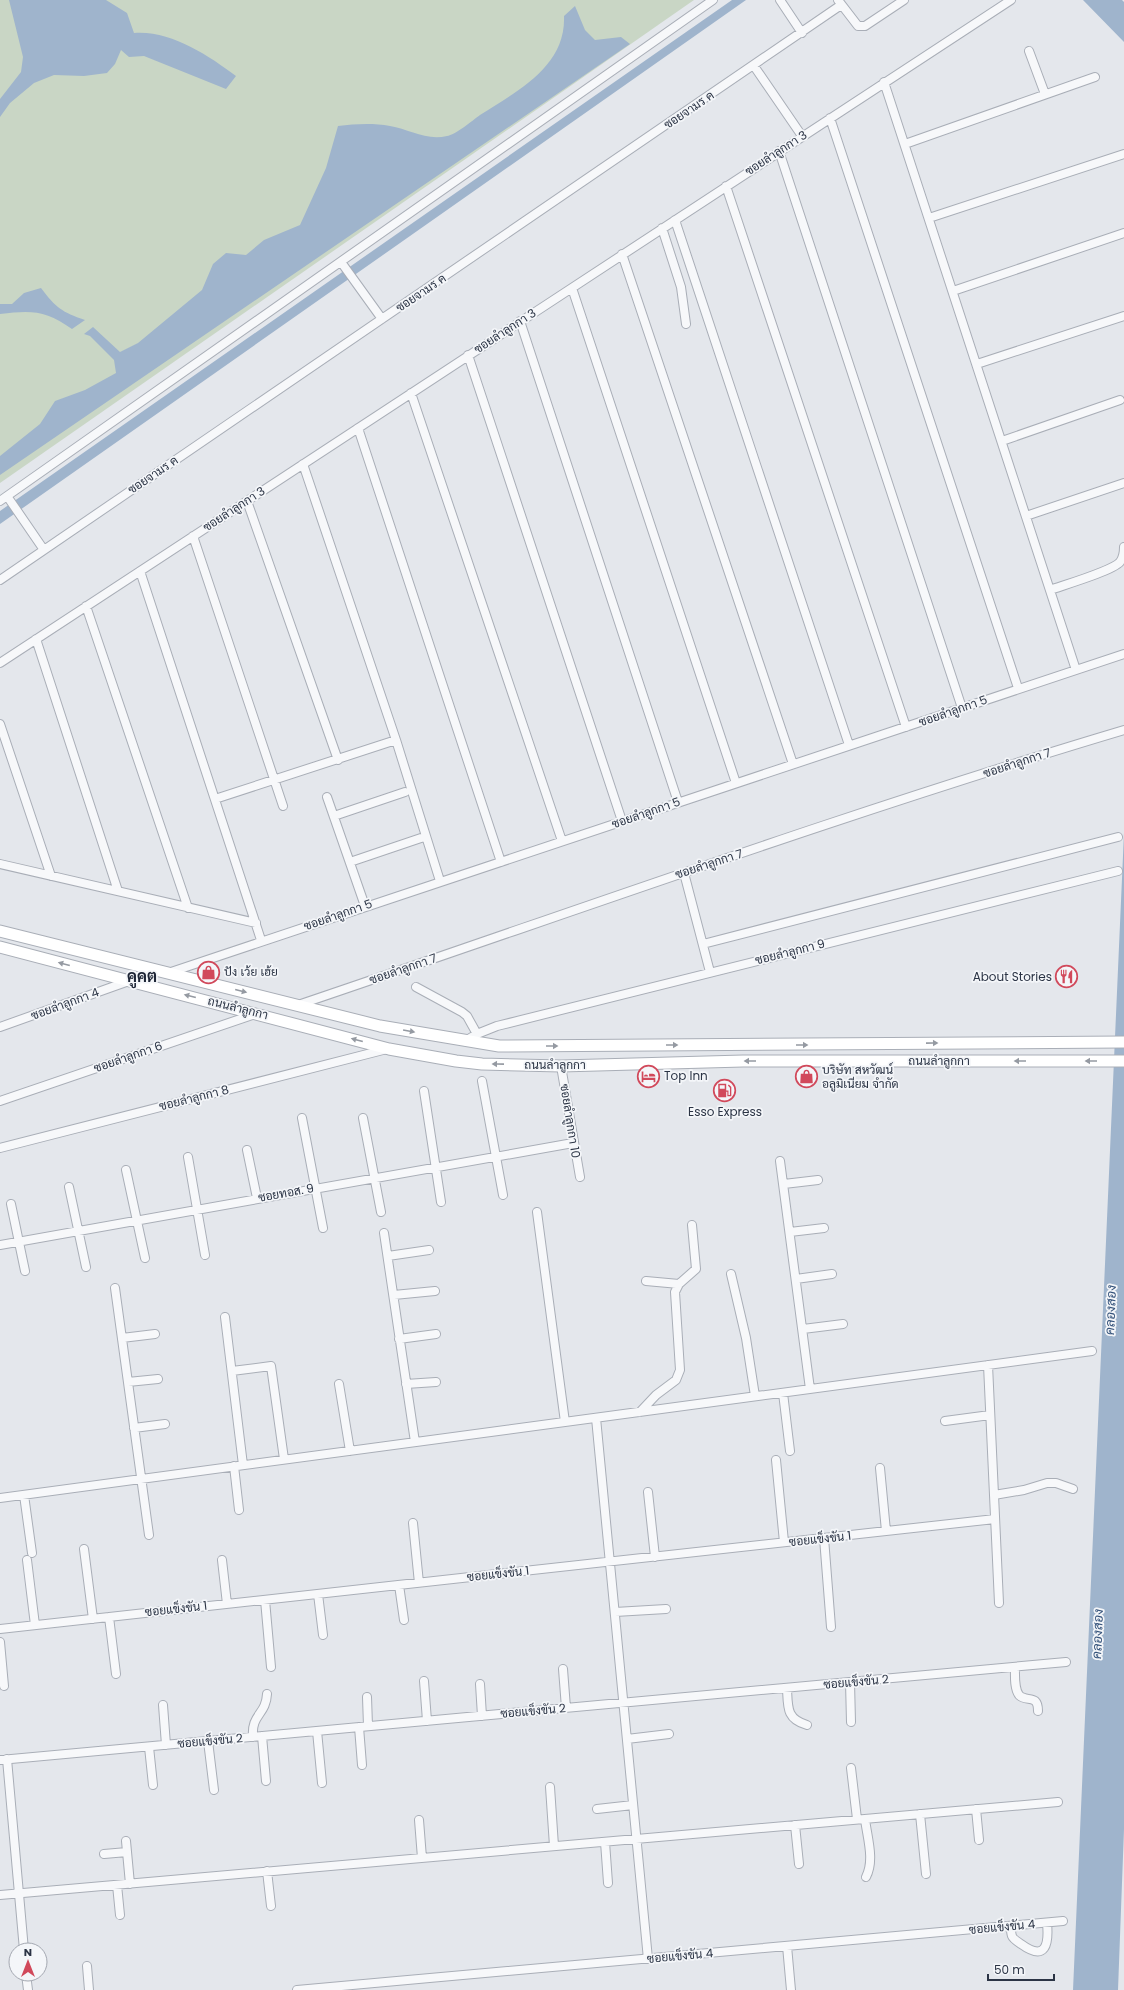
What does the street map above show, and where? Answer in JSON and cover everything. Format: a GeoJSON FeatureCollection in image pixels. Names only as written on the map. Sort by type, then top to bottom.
{"type":"FeatureCollection","features":[{"type":"Feature","properties":{"kind":"main road","name":"ถนนลำลูกกา"},"geometry":{"type":"LineString","coordinates":[[0,931],[380,1026],[499,1046],[1124,1042]]}},
{"type":"Feature","properties":{"kind":"main road","name":"ถนนลำลูกกา"},"geometry":{"type":"LineString","coordinates":[[0,947],[257,1013],[389,1049],[482,1064],[561,1066],[743,1061],[1124,1061]]}},
{"type":"Feature","properties":{"kind":"main road"},"geometry":{"type":"LineString","coordinates":[[633,1046],[635,1063]]}},
{"type":"Feature","properties":{"kind":"street"},"geometry":{"type":"LineString","coordinates":[[44,550],[13,504],[4,499],[713,0]]}},
{"type":"Feature","properties":{"kind":"street"},"geometry":{"type":"LineString","coordinates":[[780,0],[802,33]]}},
{"type":"Feature","properties":{"kind":"street"},"geometry":{"type":"LineString","coordinates":[[840,2],[858,26],[861,27],[865,26],[904,0]]}},
{"type":"Feature","properties":{"kind":"street","name":"ซอยลำลูกกา 3"},"geometry":{"type":"LineString","coordinates":[[0,663],[1011,0]]}},
{"type":"Feature","properties":{"kind":"street","name":"ซอยจามร ค"},"geometry":{"type":"LineString","coordinates":[[0,580],[802,33],[840,2]]}},
{"type":"Feature","properties":{"kind":"street"},"geometry":{"type":"LineString","coordinates":[[1030,51],[1045,94]]}},
{"type":"Feature","properties":{"kind":"street"},"geometry":{"type":"LineString","coordinates":[[754,66],[802,136]]}},
{"type":"Feature","properties":{"kind":"street"},"geometry":{"type":"LineString","coordinates":[[904,144],[1095,77]]}},
{"type":"Feature","properties":{"kind":"street"},"geometry":{"type":"LineString","coordinates":[[884,82],[1076,670]]}},
{"type":"Feature","properties":{"kind":"street"},"geometry":{"type":"LineString","coordinates":[[830,118],[1018,688]]}},
{"type":"Feature","properties":{"kind":"street"},"geometry":{"type":"LineString","coordinates":[[779,151],[962,708]]}},
{"type":"Feature","properties":{"kind":"street"},"geometry":{"type":"LineString","coordinates":[[929,218],[1124,154]]}},
{"type":"Feature","properties":{"kind":"street"},"geometry":{"type":"LineString","coordinates":[[726,186],[906,727]]}},
{"type":"Feature","properties":{"kind":"street"},"geometry":{"type":"LineString","coordinates":[[675,220],[850,745]]}},
{"type":"Feature","properties":{"kind":"street"},"geometry":{"type":"LineString","coordinates":[[662,228],[681,287],[686,324]]}},
{"type":"Feature","properties":{"kind":"street"},"geometry":{"type":"LineString","coordinates":[[953,291],[1124,233]]}},
{"type":"Feature","properties":{"kind":"street"},"geometry":{"type":"LineString","coordinates":[[622,254],[792,764]]}},
{"type":"Feature","properties":{"kind":"street"},"geometry":{"type":"LineString","coordinates":[[341,262],[382,319]]}},
{"type":"Feature","properties":{"kind":"street"},"geometry":{"type":"LineString","coordinates":[[572,288],[736,783]]}},
{"type":"Feature","properties":{"kind":"street"},"geometry":{"type":"LineString","coordinates":[[976,364],[1124,316]]}},
{"type":"Feature","properties":{"kind":"street"},"geometry":{"type":"LineString","coordinates":[[520,321],[678,802]]}},
{"type":"Feature","properties":{"kind":"street"},"geometry":{"type":"LineString","coordinates":[[468,355],[622,821]]}},
{"type":"Feature","properties":{"kind":"street"},"geometry":{"type":"LineString","coordinates":[[411,393],[562,841]]}},
{"type":"Feature","properties":{"kind":"street"},"geometry":{"type":"LineString","coordinates":[[1002,441],[1120,400]]}},
{"type":"Feature","properties":{"kind":"street"},"geometry":{"type":"LineString","coordinates":[[358,428],[501,862]]}},
{"type":"Feature","properties":{"kind":"street"},"geometry":{"type":"LineString","coordinates":[[303,464],[396,740],[440,881]]}},
{"type":"Feature","properties":{"kind":"street"},"geometry":{"type":"LineString","coordinates":[[1026,516],[1124,483]]}},
{"type":"Feature","properties":{"kind":"street"},"geometry":{"type":"LineString","coordinates":[[247,501],[338,760]]}},
{"type":"Feature","properties":{"kind":"street"},"geometry":{"type":"LineString","coordinates":[[193,536],[273,781],[283,806]]}},
{"type":"Feature","properties":{"kind":"street"},"geometry":{"type":"LineString","coordinates":[[1050,590],[1110,568],[1120,562],[1124,547]]}},
{"type":"Feature","properties":{"kind":"street"},"geometry":{"type":"LineString","coordinates":[[140,571],[261,940]]}},
{"type":"Feature","properties":{"kind":"street"},"geometry":{"type":"LineString","coordinates":[[86,606],[188,908]]}},
{"type":"Feature","properties":{"kind":"street"},"geometry":{"type":"LineString","coordinates":[[36,639],[118,891]]}},
{"type":"Feature","properties":{"kind":"street","name":"ซอยลำลูกกา 5"},"geometry":{"type":"LineString","coordinates":[[168,973],[261,940],[501,862],[906,727],[1018,688],[1124,654]]}},
{"type":"Feature","properties":{"kind":"street"},"geometry":{"type":"LineString","coordinates":[[0,724],[51,876]]}},
{"type":"Feature","properties":{"kind":"street","name":"ซอยลำลูกกา 7"},"geometry":{"type":"LineString","coordinates":[[297,1005],[684,873],[1042,754],[1124,730]]}},
{"type":"Feature","properties":{"kind":"street"},"geometry":{"type":"LineString","coordinates":[[215,799],[396,740]]}},
{"type":"Feature","properties":{"kind":"street"},"geometry":{"type":"LineString","coordinates":[[334,816],[405,792]]}},
{"type":"Feature","properties":{"kind":"street"},"geometry":{"type":"LineString","coordinates":[[328,797],[365,906]]}},
{"type":"Feature","properties":{"kind":"street"},"geometry":{"type":"LineString","coordinates":[[703,944],[1118,837]]}},
{"type":"Feature","properties":{"kind":"street"},"geometry":{"type":"LineString","coordinates":[[350,862],[421,838]]}},
{"type":"Feature","properties":{"kind":"street"},"geometry":{"type":"LineString","coordinates":[[0,864],[256,923]]}},
{"type":"Feature","properties":{"kind":"street","name":"ซอยลำลูกกา 9"},"geometry":{"type":"LineString","coordinates":[[465,1041],[477,1034],[497,1026],[559,1012],[710,972],[1118,871]]}},
{"type":"Feature","properties":{"kind":"street"},"geometry":{"type":"LineString","coordinates":[[684,873],[710,972]]}},
{"type":"Feature","properties":{"kind":"street","name":"ซอยลำลูกกา 4"},"geometry":{"type":"LineString","coordinates":[[2,1025],[129,981]]}},
{"type":"Feature","properties":{"kind":"street"},"geometry":{"type":"LineString","coordinates":[[416,987],[462,1012],[467,1016],[477,1034]]}},
{"type":"Feature","properties":{"kind":"street","name":"ซอยลำลูกกา 6"},"geometry":{"type":"LineString","coordinates":[[0,1101],[257,1013]]}},
{"type":"Feature","properties":{"kind":"street","name":"ซอยลำลูกกา 8"},"geometry":{"type":"LineString","coordinates":[[0,1148],[389,1049]]}},
{"type":"Feature","properties":{"kind":"street","name":"ซอยลำลูกกา 10"},"geometry":{"type":"LineString","coordinates":[[561,1066],[580,1177]]}},
{"type":"Feature","properties":{"kind":"street"},"geometry":{"type":"LineString","coordinates":[[482,1081],[503,1195]]}},
{"type":"Feature","properties":{"kind":"street"},"geometry":{"type":"LineString","coordinates":[[424,1091],[434,1166],[441,1202]]}},
{"type":"Feature","properties":{"kind":"street"},"geometry":{"type":"LineString","coordinates":[[302,1118],[323,1228]]}},
{"type":"Feature","properties":{"kind":"street"},"geometry":{"type":"LineString","coordinates":[[363,1118],[381,1212]]}},
{"type":"Feature","properties":{"kind":"street","name":"ซอยทอส. 9"},"geometry":{"type":"LineString","coordinates":[[0,1244],[434,1166],[573,1143]]}},
{"type":"Feature","properties":{"kind":"street"},"geometry":{"type":"LineString","coordinates":[[248,1150],[257,1198]]}},
{"type":"Feature","properties":{"kind":"street"},"geometry":{"type":"LineString","coordinates":[[188,1157],[205,1255]]}},
{"type":"Feature","properties":{"kind":"street"},"geometry":{"type":"LineString","coordinates":[[780,1161],[810,1389]]}},
{"type":"Feature","properties":{"kind":"street"},"geometry":{"type":"LineString","coordinates":[[126,1170],[145,1258]]}},
{"type":"Feature","properties":{"kind":"street"},"geometry":{"type":"LineString","coordinates":[[784,1184],[818,1180]]}},
{"type":"Feature","properties":{"kind":"street"},"geometry":{"type":"LineString","coordinates":[[69,1187],[86,1267]]}},
{"type":"Feature","properties":{"kind":"street"},"geometry":{"type":"LineString","coordinates":[[11,1204],[25,1271]]}},
{"type":"Feature","properties":{"kind":"street"},"geometry":{"type":"LineString","coordinates":[[537,1212],[565,1422]]}},
{"type":"Feature","properties":{"kind":"street"},"geometry":{"type":"LineString","coordinates":[[640,1412],[656,1395],[676,1380],[680,1370],[675,1292],[679,1284],[696,1269],[692,1225]]}},
{"type":"Feature","properties":{"kind":"street"},"geometry":{"type":"LineString","coordinates":[[790,1232],[824,1228]]}},
{"type":"Feature","properties":{"kind":"street"},"geometry":{"type":"LineString","coordinates":[[384,1233],[415,1442]]}},
{"type":"Feature","properties":{"kind":"street"},"geometry":{"type":"LineString","coordinates":[[388,1256],[429,1250]]}},
{"type":"Feature","properties":{"kind":"street"},"geometry":{"type":"LineString","coordinates":[[731,1274],[746,1338],[754,1396]]}},
{"type":"Feature","properties":{"kind":"street"},"geometry":{"type":"LineString","coordinates":[[796,1279],[832,1274]]}},
{"type":"Feature","properties":{"kind":"street"},"geometry":{"type":"LineString","coordinates":[[646,1281],[679,1284]]}},
{"type":"Feature","properties":{"kind":"street"},"geometry":{"type":"LineString","coordinates":[[115,1288],[149,1535]]}},
{"type":"Feature","properties":{"kind":"street"},"geometry":{"type":"LineString","coordinates":[[394,1295],[435,1291]]}},
{"type":"Feature","properties":{"kind":"street"},"geometry":{"type":"LineString","coordinates":[[225,1317],[243,1465]]}},
{"type":"Feature","properties":{"kind":"street"},"geometry":{"type":"LineString","coordinates":[[803,1329],[843,1324]]}},
{"type":"Feature","properties":{"kind":"street"},"geometry":{"type":"LineString","coordinates":[[122,1338],[155,1334]]}},
{"type":"Feature","properties":{"kind":"street"},"geometry":{"type":"LineString","coordinates":[[399,1339],[436,1334]]}},
{"type":"Feature","properties":{"kind":"street"},"geometry":{"type":"LineString","coordinates":[[0,1498],[1092,1351]]}},
{"type":"Feature","properties":{"kind":"street"},"geometry":{"type":"LineString","coordinates":[[988,1365],[999,1603]]}},
{"type":"Feature","properties":{"kind":"street"},"geometry":{"type":"LineString","coordinates":[[232,1371],[271,1366],[284,1460]]}},
{"type":"Feature","properties":{"kind":"street"},"geometry":{"type":"LineString","coordinates":[[128,1382],[158,1379]]}},
{"type":"Feature","properties":{"kind":"street"},"geometry":{"type":"LineString","coordinates":[[406,1384],[436,1382]]}},
{"type":"Feature","properties":{"kind":"street"},"geometry":{"type":"LineString","coordinates":[[339,1384],[350,1451]]}},
{"type":"Feature","properties":{"kind":"street"},"geometry":{"type":"LineString","coordinates":[[783,1392],[790,1451]]}},
{"type":"Feature","properties":{"kind":"street"},"geometry":{"type":"LineString","coordinates":[[945,1421],[990,1415]]}},
{"type":"Feature","properties":{"kind":"street"},"geometry":{"type":"LineString","coordinates":[[596,1418],[648,1959]]}},
{"type":"Feature","properties":{"kind":"street"},"geometry":{"type":"LineString","coordinates":[[134,1428],[165,1424]]}},
{"type":"Feature","properties":{"kind":"street"},"geometry":{"type":"LineString","coordinates":[[776,1460],[784,1542]]}},
{"type":"Feature","properties":{"kind":"street"},"geometry":{"type":"LineString","coordinates":[[234,1466],[239,1510]]}},
{"type":"Feature","properties":{"kind":"street"},"geometry":{"type":"LineString","coordinates":[[880,1468],[886,1531]]}},
{"type":"Feature","properties":{"kind":"street"},"geometry":{"type":"LineString","coordinates":[[994,1496],[1024,1490],[1047,1483],[1056,1483],[1073,1489]]}},
{"type":"Feature","properties":{"kind":"street"},"geometry":{"type":"LineString","coordinates":[[648,1492],[655,1557]]}},
{"type":"Feature","properties":{"kind":"street"},"geometry":{"type":"LineString","coordinates":[[24,1495],[35,1625]]}},
{"type":"Feature","properties":{"kind":"street","name":"ซอยแข็งขัน 1"},"geometry":{"type":"LineString","coordinates":[[0,1629],[995,1519]]}},
{"type":"Feature","properties":{"kind":"street"},"geometry":{"type":"LineString","coordinates":[[413,1523],[419,1582]]}},
{"type":"Feature","properties":{"kind":"street"},"geometry":{"type":"LineString","coordinates":[[824,1538],[831,1627]]}},
{"type":"Feature","properties":{"kind":"street"},"geometry":{"type":"LineString","coordinates":[[84,1549],[93,1618]]}},
{"type":"Feature","properties":{"kind":"street"},"geometry":{"type":"LineString","coordinates":[[222,1560],[227,1604]]}},
{"type":"Feature","properties":{"kind":"street"},"geometry":{"type":"LineString","coordinates":[[399,1585],[404,1620]]}},
{"type":"Feature","properties":{"kind":"street"},"geometry":{"type":"LineString","coordinates":[[318,1594],[323,1635]]}},
{"type":"Feature","properties":{"kind":"street"},"geometry":{"type":"LineString","coordinates":[[265,1600],[271,1667]]}},
{"type":"Feature","properties":{"kind":"street"},"geometry":{"type":"LineString","coordinates":[[615,1612],[666,1608]]}},
{"type":"Feature","properties":{"kind":"street"},"geometry":{"type":"LineString","coordinates":[[109,1617],[116,1674]]}},
{"type":"Feature","properties":{"kind":"street"},"geometry":{"type":"LineString","coordinates":[[0,1642],[4,1686]]}},
{"type":"Feature","properties":{"kind":"street","name":"ซอยแข็งขัน 2"},"geometry":{"type":"LineString","coordinates":[[4,1760],[1066,1662]]}},
{"type":"Feature","properties":{"kind":"street"},"geometry":{"type":"LineString","coordinates":[[1015,1667],[1016,1687],[1019,1694],[1022,1698],[1034,1700],[1038,1711]]}},
{"type":"Feature","properties":{"kind":"street"},"geometry":{"type":"LineString","coordinates":[[563,1669],[566,1708]]}},
{"type":"Feature","properties":{"kind":"street"},"geometry":{"type":"LineString","coordinates":[[424,1681],[427,1721]]}},
{"type":"Feature","properties":{"kind":"street"},"geometry":{"type":"LineString","coordinates":[[850,1682],[851,1722]]}},
{"type":"Feature","properties":{"kind":"street"},"geometry":{"type":"LineString","coordinates":[[480,1684],[482,1716]]}},
{"type":"Feature","properties":{"kind":"street"},"geometry":{"type":"LineString","coordinates":[[786,1688],[789,1711],[793,1718],[807,1725]]}},
{"type":"Feature","properties":{"kind":"street"},"geometry":{"type":"LineString","coordinates":[[253,1737],[255,1718],[264,1710],[267,1694]]}},
{"type":"Feature","properties":{"kind":"street"},"geometry":{"type":"LineString","coordinates":[[362,1765],[367,1697]]}},
{"type":"Feature","properties":{"kind":"street"},"geometry":{"type":"LineString","coordinates":[[163,1705],[166,1745]]}},
{"type":"Feature","properties":{"kind":"street"},"geometry":{"type":"LineString","coordinates":[[317,1731],[322,1782]]}},
{"type":"Feature","properties":{"kind":"street"},"geometry":{"type":"LineString","coordinates":[[627,1739],[669,1734]]}},
{"type":"Feature","properties":{"kind":"street"},"geometry":{"type":"LineString","coordinates":[[262,1736],[266,1781]]}},
{"type":"Feature","properties":{"kind":"street"},"geometry":{"type":"LineString","coordinates":[[208,1741],[214,1790]]}},
{"type":"Feature","properties":{"kind":"street"},"geometry":{"type":"LineString","coordinates":[[149,1747],[153,1785]]}},
{"type":"Feature","properties":{"kind":"street"},"geometry":{"type":"LineString","coordinates":[[4,1760],[23,1942]]}},
{"type":"Feature","properties":{"kind":"street"},"geometry":{"type":"LineString","coordinates":[[851,1768],[870,1859],[870,1866],[866,1877]]}},
{"type":"Feature","properties":{"kind":"street"},"geometry":{"type":"LineString","coordinates":[[550,1787],[554,1846]]}},
{"type":"Feature","properties":{"kind":"street"},"geometry":{"type":"LineString","coordinates":[[0,1895],[1058,1802]]}},
{"type":"Feature","properties":{"kind":"street"},"geometry":{"type":"LineString","coordinates":[[597,1808],[633,1805]]}},
{"type":"Feature","properties":{"kind":"street"},"geometry":{"type":"LineString","coordinates":[[976,1809],[979,1840]]}},
{"type":"Feature","properties":{"kind":"street"},"geometry":{"type":"LineString","coordinates":[[920,1814],[926,1874]]}},
{"type":"Feature","properties":{"kind":"street"},"geometry":{"type":"LineString","coordinates":[[419,1820],[422,1858]]}},
{"type":"Feature","properties":{"kind":"street"},"geometry":{"type":"LineString","coordinates":[[795,1825],[799,1864]]}},
{"type":"Feature","properties":{"kind":"street"},"geometry":{"type":"LineString","coordinates":[[126,1841],[130,1884]]}},
{"type":"Feature","properties":{"kind":"street"},"geometry":{"type":"LineString","coordinates":[[604,1842],[608,1883]]}},
{"type":"Feature","properties":{"kind":"street"},"geometry":{"type":"LineString","coordinates":[[104,1854],[127,1852]]}},
{"type":"Feature","properties":{"kind":"street"},"geometry":{"type":"LineString","coordinates":[[267,1871],[271,1906]]}},
{"type":"Feature","properties":{"kind":"street"},"geometry":{"type":"LineString","coordinates":[[117,1885],[120,1915]]}},
{"type":"Feature","properties":{"kind":"street","name":"ซอยแข็งขัน 4"},"geometry":{"type":"LineString","coordinates":[[296,1990],[329,1989],[1063,1921]]}},
{"type":"Feature","properties":{"kind":"street"},"geometry":{"type":"LineString","coordinates":[[1010,1926],[1012,1937],[1014,1939],[1027,1948],[1040,1950],[1044,1949],[1049,1938],[1046,1923]]}},
{"type":"Feature","properties":{"kind":"street"},"geometry":{"type":"LineString","coordinates":[[787,1946],[791,1990]]}},
{"type":"Feature","properties":{"kind":"street"},"geometry":{"type":"LineString","coordinates":[[87,1966],[89,1990]]}},
{"type":"Feature","properties":{"kind":"green space"},"geometry":{"type":"Polygon","coordinates":[[[0,0],[694,0],[0,483],[0,0]]]}},
{"type":"Feature","properties":{"kind":"water"},"geometry":{"type":"Polygon","coordinates":[[[9,0],[106,0],[127,13],[134,33],[148,33],[175,40],[201,52],[236,76],[226,89],[144,56],[129,57],[121,50],[115,64],[107,73],[84,76],[54,75],[34,83],[10,103],[0,117],[0,99],[21,72],[23,57],[9,0]]]}},
{"type":"Feature","properties":{"kind":"water"},"geometry":{"type":"Polygon","coordinates":[[[732,0],[746,0],[0,524],[0,511],[732,0]]]}},
{"type":"Feature","properties":{"kind":"water"},"geometry":{"type":"Polygon","coordinates":[[[1083,0],[1122,0],[1124,2],[1124,42],[1083,0]]]}},
{"type":"Feature","properties":{"kind":"water"},"geometry":{"type":"Polygon","coordinates":[[[575,6],[585,30],[595,40],[621,37],[630,44],[0,475],[0,456],[40,424],[55,401],[85,390],[116,373],[114,360],[90,336],[84,334],[93,327],[120,352],[138,343],[202,290],[213,264],[226,253],[246,255],[264,240],[300,225],[326,168],[338,126],[364,124],[384,125],[397,127],[432,137],[447,136],[454,133],[509,97],[537,76],[557,50],[562,34],[564,16],[575,6]]]}},
{"type":"Feature","properties":{"kind":"water"},"geometry":{"type":"Polygon","coordinates":[[[41,288],[55,305],[65,312],[85,320],[72,329],[54,318],[38,313],[21,312],[0,314],[0,304],[12,304],[24,293],[41,288]]]}},
{"type":"Feature","properties":{"kind":"water","name":"คลองสอง"},"geometry":{"type":"Polygon","coordinates":[[[1124,833],[1124,1829],[1118,1990],[1073,1990],[1124,833]]]}},
{"type":"Feature","properties":{"kind":"place","name":"ปัง เว้ย เฮ้ย"},"geometry":{"type":"Point","coordinates":[209,972]}},
{"type":"Feature","properties":{"kind":"place","name":"About Stories"},"geometry":{"type":"Point","coordinates":[1067,977]}},
{"type":"Feature","properties":{"kind":"place","name":"Top Inn"},"geometry":{"type":"Point","coordinates":[649,1076]}},
{"type":"Feature","properties":{"kind":"place","name":"บริษัท สหวัฒน์ อลูมิเนียม จำกัด"},"geometry":{"type":"Point","coordinates":[807,1077]}},
{"type":"Feature","properties":{"kind":"place","name":"Esso Express"},"geometry":{"type":"Point","coordinates":[725,1091]}},
{"type":"Feature","properties":{"kind":"district","name":"คูคต"},"geometry":{"type":"Point","coordinates":[142,976]}}]}
